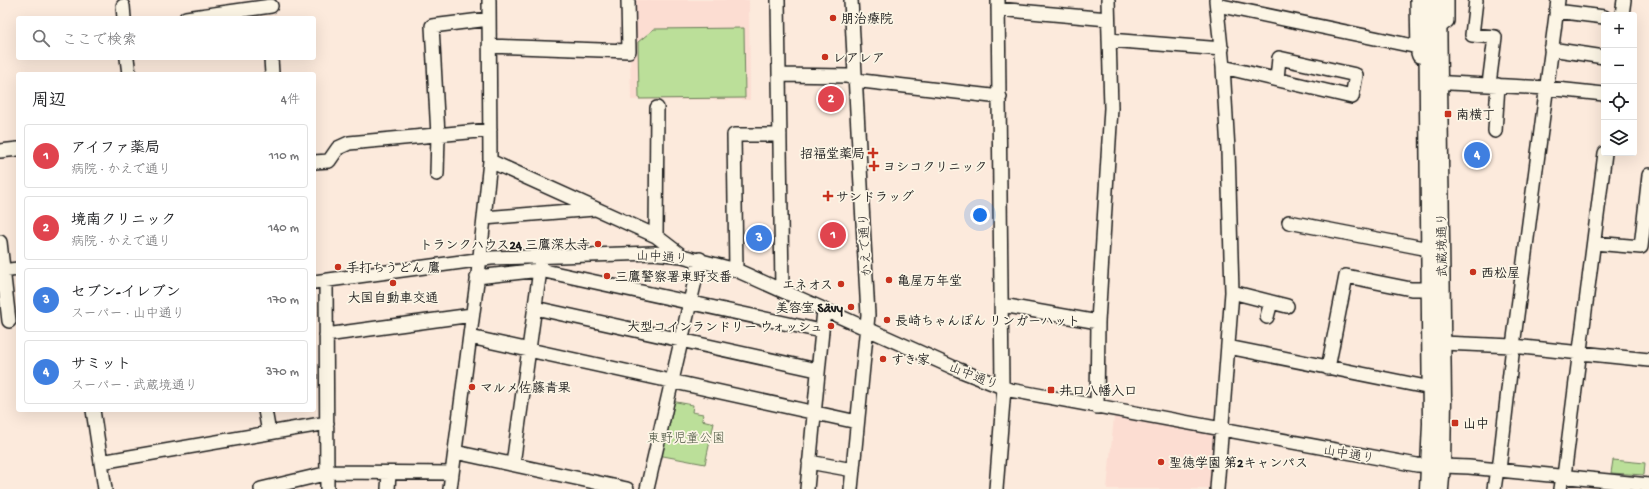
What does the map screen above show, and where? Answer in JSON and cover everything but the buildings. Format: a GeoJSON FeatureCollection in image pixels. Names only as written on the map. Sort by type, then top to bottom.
{"type":"FeatureCollection","features":[{"type":"Feature","properties":{"kind":"main road","name":"武蔵境通り"},"geometry":{"type":"LineString","coordinates":[[1427,0],[1427,61],[1433,82]]}},
{"type":"Feature","properties":{"kind":"main road","name":"武蔵境通り"},"geometry":{"type":"LineString","coordinates":[[1428,489],[1436,466],[1442,343],[1435,251],[1433,82],[1438,28],[1438,0]]}},
{"type":"Feature","properties":{"kind":"main road","name":"武蔵境通り"},"geometry":{"type":"LineString","coordinates":[[1435,251],[1430,289],[1431,388],[1436,466],[1440,489]]}},
{"type":"Feature","properties":{"kind":"street"},"geometry":{"type":"LineString","coordinates":[[450,489],[480,259],[490,161],[489,0]]}},
{"type":"Feature","properties":{"kind":"street"},"geometry":{"type":"LineString","coordinates":[[489,46],[628,51],[628,0]]}},
{"type":"Feature","properties":{"kind":"street"},"geometry":{"type":"LineString","coordinates":[[778,0],[782,290]]}},
{"type":"Feature","properties":{"kind":"street","name":"かえで通り"},"geometry":{"type":"LineString","coordinates":[[851,0],[868,306],[851,489]]}},
{"type":"Feature","properties":{"kind":"street"},"geometry":{"type":"LineString","coordinates":[[1097,407],[1098,322],[1111,108],[1108,0]]}},
{"type":"Feature","properties":{"kind":"street"},"geometry":{"type":"LineString","coordinates":[[1417,0],[1418,47],[1420,56],[1427,61]]}},
{"type":"Feature","properties":{"kind":"street"},"geometry":{"type":"LineString","coordinates":[[1438,28],[1447,21],[1448,0]]}},
{"type":"Feature","properties":{"kind":"street"},"geometry":{"type":"LineString","coordinates":[[1476,0],[1472,35],[1495,37],[1493,84],[1495,131]]}},
{"type":"Feature","properties":{"kind":"street"},"geometry":{"type":"LineString","coordinates":[[1622,12],[1624,0]]}},
{"type":"Feature","properties":{"kind":"street"},"geometry":{"type":"LineString","coordinates":[[1217,489],[1232,292],[1228,150],[1222,49],[1217,3],[1418,47]]}},
{"type":"Feature","properties":{"kind":"street"},"geometry":{"type":"LineString","coordinates":[[996,489],[1003,387],[998,5],[1108,19]]}},
{"type":"Feature","properties":{"kind":"street"},"geometry":{"type":"LineString","coordinates":[[1494,489],[1498,470],[1557,5],[1601,16]]}},
{"type":"Feature","properties":{"kind":"street"},"geometry":{"type":"LineString","coordinates":[[203,16],[270,8]]}},
{"type":"Feature","properties":{"kind":"street"},"geometry":{"type":"LineString","coordinates":[[437,174],[438,136],[432,26],[489,19]]}},
{"type":"Feature","properties":{"kind":"street"},"geometry":{"type":"LineString","coordinates":[[1110,40],[1222,49]]}},
{"type":"Feature","properties":{"kind":"street"},"geometry":{"type":"LineString","coordinates":[[1551,49],[1601,56]]}},
{"type":"Feature","properties":{"kind":"street"},"geometry":{"type":"LineString","coordinates":[[1223,67],[1352,97],[1356,75],[1279,58],[1277,79]]}},
{"type":"Feature","properties":{"kind":"street"},"geometry":{"type":"LineString","coordinates":[[128,60],[129,72]]}},
{"type":"Feature","properties":{"kind":"street"},"geometry":{"type":"LineString","coordinates":[[271,60],[272,72]]}},
{"type":"Feature","properties":{"kind":"street"},"geometry":{"type":"LineString","coordinates":[[779,75],[847,76],[855,79],[1000,98]]}},
{"type":"Feature","properties":{"kind":"street"},"geometry":{"type":"LineString","coordinates":[[1433,82],[1493,84],[1601,94]]}},
{"type":"Feature","properties":{"kind":"street"},"geometry":{"type":"LineString","coordinates":[[656,236],[657,108]]}},
{"type":"Feature","properties":{"kind":"street"},"geometry":{"type":"LineString","coordinates":[[316,162],[329,161],[338,148],[349,143],[438,136],[490,130]]}},
{"type":"Feature","properties":{"kind":"street"},"geometry":{"type":"LineString","coordinates":[[736,270],[734,135],[780,136]]}},
{"type":"Feature","properties":{"kind":"street"},"geometry":{"type":"LineString","coordinates":[[0,150],[16,149]]}},
{"type":"Feature","properties":{"kind":"street"},"geometry":{"type":"LineString","coordinates":[[1562,480],[1580,353],[1605,156]]}},
{"type":"Feature","properties":{"kind":"street"},"geometry":{"type":"LineString","coordinates":[[490,161],[656,236],[682,256]]}},
{"type":"Feature","properties":{"kind":"street"},"geometry":{"type":"LineString","coordinates":[[1594,243],[1641,247],[1649,175]]}},
{"type":"Feature","properties":{"kind":"street"},"geometry":{"type":"LineString","coordinates":[[484,218],[596,209]]}},
{"type":"Feature","properties":{"kind":"street"},"geometry":{"type":"LineString","coordinates":[[1289,222],[1435,251]]}},
{"type":"Feature","properties":{"kind":"street"},"geometry":{"type":"LineString","coordinates":[[0,242],[9,321]]}},
{"type":"Feature","properties":{"kind":"street","name":"山中通り"},"geometry":{"type":"LineString","coordinates":[[320,282],[480,259],[541,264],[654,253],[682,256],[700,259],[736,270],[959,370],[1003,387],[1097,407],[1222,430],[1436,466],[1498,470],[1562,480],[1649,485]]}},
{"type":"Feature","properties":{"kind":"street"},"geometry":{"type":"LineString","coordinates":[[647,489],[700,259]]}},
{"type":"Feature","properties":{"kind":"street"},"geometry":{"type":"LineString","coordinates":[[477,277],[541,264],[690,302],[821,331]]}},
{"type":"Feature","properties":{"kind":"street"},"geometry":{"type":"LineString","coordinates":[[513,464],[541,264]]}},
{"type":"Feature","properties":{"kind":"street"},"geometry":{"type":"LineString","coordinates":[[2,270],[16,269]]}},
{"type":"Feature","properties":{"kind":"street"},"geometry":{"type":"LineString","coordinates":[[1328,368],[1346,276],[1411,289],[1430,289]]}},
{"type":"Feature","properties":{"kind":"street"},"geometry":{"type":"LineString","coordinates":[[320,282],[326,336],[327,489]]}},
{"type":"Feature","properties":{"kind":"street"},"geometry":{"type":"LineString","coordinates":[[1232,292],[1287,306]]}},
{"type":"Feature","properties":{"kind":"street"},"geometry":{"type":"LineString","coordinates":[[1267,317],[1271,302]]}},
{"type":"Feature","properties":{"kind":"street"},"geometry":{"type":"LineString","coordinates":[[1002,305],[1098,322]]}},
{"type":"Feature","properties":{"kind":"street"},"geometry":{"type":"LineString","coordinates":[[535,308],[817,370]]}},
{"type":"Feature","properties":{"kind":"street"},"geometry":{"type":"LineString","coordinates":[[807,489],[817,370],[824,310]]}},
{"type":"Feature","properties":{"kind":"street"},"geometry":{"type":"LineString","coordinates":[[326,336],[472,315]]}},
{"type":"Feature","properties":{"kind":"street"},"geometry":{"type":"LineString","coordinates":[[470,337],[857,422]]}},
{"type":"Feature","properties":{"kind":"street"},"geometry":{"type":"LineString","coordinates":[[1442,343],[1513,346],[1649,360]]}},
{"type":"Feature","properties":{"kind":"street"},"geometry":{"type":"LineString","coordinates":[[1228,347],[1431,388]]}},
{"type":"Feature","properties":{"kind":"street"},"geometry":{"type":"LineString","coordinates":[[93,412],[105,489]]}},
{"type":"Feature","properties":{"kind":"street"},"geometry":{"type":"LineString","coordinates":[[265,412],[269,433]]}},
{"type":"Feature","properties":{"kind":"street"},"geometry":{"type":"LineString","coordinates":[[101,462],[327,423]]}},
{"type":"Feature","properties":{"kind":"street"},"geometry":{"type":"LineString","coordinates":[[455,452],[627,489]]}},
{"type":"Feature","properties":{"kind":"street"},"geometry":{"type":"LineString","coordinates":[[809,462],[852,470]]}},
{"type":"Feature","properties":{"kind":"street"},"geometry":{"type":"LineString","coordinates":[[261,489],[333,472],[452,473]]}},
{"type":"Feature","properties":{"kind":"street"},"geometry":{"type":"LineString","coordinates":[[388,489],[389,473]]}},
{"type":"Feature","properties":{"kind":"shaded area"},"geometry":{"type":"Polygon","coordinates":[[[629,0],[749,0],[750,100],[631,100],[629,0]]]}},
{"type":"Feature","properties":{"kind":"shaded area","name":"聖徳学園 第2キャンパス"},"geometry":{"type":"Polygon","coordinates":[[[1114,417],[1216,435],[1210,489],[1107,489],[1114,417]]]}},
{"type":"Feature","properties":{"kind":"green space"},"geometry":{"type":"Polygon","coordinates":[[[744,28],[745,98],[639,99],[638,42],[654,29],[744,28]]]}},
{"type":"Feature","properties":{"kind":"green space","name":"東野児童公園"},"geometry":{"type":"Polygon","coordinates":[[[671,401],[693,405],[692,412],[703,414],[702,420],[714,423],[705,464],[658,455],[671,401]]]}},
{"type":"Feature","properties":{"kind":"green space"},"geometry":{"type":"Polygon","coordinates":[[[1613,460],[1645,463],[1644,475],[1611,473],[1613,460]]]}},
{"type":"Feature","properties":{"kind":"place","name":"朋治療院"},"geometry":{"type":"Point","coordinates":[833,18]}},
{"type":"Feature","properties":{"kind":"place","name":"レアレア"},"geometry":{"type":"Point","coordinates":[825,57]}},
{"type":"Feature","properties":{"kind":"place","name":"境南クリニック"},"geometry":{"type":"Point","coordinates":[831,99]}},
{"type":"Feature","properties":{"kind":"place","name":"南横丁"},"geometry":{"type":"Point","coordinates":[1448,114]}},
{"type":"Feature","properties":{"kind":"place","name":"招福堂薬局"},"geometry":{"type":"Point","coordinates":[873,153]}},
{"type":"Feature","properties":{"kind":"place","name":"サミット"},"geometry":{"type":"Point","coordinates":[1477,155]}},
{"type":"Feature","properties":{"kind":"place","name":"ヨシコクリニック"},"geometry":{"type":"Point","coordinates":[874,166]}},
{"type":"Feature","properties":{"kind":"place","name":"サンドラッグ"},"geometry":{"type":"Point","coordinates":[828,196]}},
{"type":"Feature","properties":{"kind":"place","name":"アイファ薬局"},"geometry":{"type":"Point","coordinates":[833,235]}},
{"type":"Feature","properties":{"kind":"place","name":"セブン-イレブン"},"geometry":{"type":"Point","coordinates":[759,238]}},
{"type":"Feature","properties":{"kind":"place","name":"トランクハウス24 三鷹深大寺"},"geometry":{"type":"Point","coordinates":[598,244]}},
{"type":"Feature","properties":{"kind":"place","name":"手打ちうどん 鷹"},"geometry":{"type":"Point","coordinates":[338,267]}},
{"type":"Feature","properties":{"kind":"place","name":"西松屋"},"geometry":{"type":"Point","coordinates":[1473,272]}},
{"type":"Feature","properties":{"kind":"place","name":"三鷹警察署東野交番"},"geometry":{"type":"Point","coordinates":[607,276]}},
{"type":"Feature","properties":{"kind":"place","name":"亀屋万年堂"},"geometry":{"type":"Point","coordinates":[889,280]}},
{"type":"Feature","properties":{"kind":"place","name":"大国自動車交通"},"geometry":{"type":"Point","coordinates":[393,283]}},
{"type":"Feature","properties":{"kind":"place","name":"エネオス"},"geometry":{"type":"Point","coordinates":[841,284]}},
{"type":"Feature","properties":{"kind":"place","name":"美容室 Sävy"},"geometry":{"type":"Point","coordinates":[851,307]}},
{"type":"Feature","properties":{"kind":"place","name":"長崎ちゃんぽん リンガーハット"},"geometry":{"type":"Point","coordinates":[887,320]}},
{"type":"Feature","properties":{"kind":"place","name":"大型コインランドリー ウォッシュ"},"geometry":{"type":"Point","coordinates":[831,326]}},
{"type":"Feature","properties":{"kind":"place","name":"すき家"},"geometry":{"type":"Point","coordinates":[883,359]}},
{"type":"Feature","properties":{"kind":"place","name":"マルメ佐藤青果"},"geometry":{"type":"Point","coordinates":[472,387]}},
{"type":"Feature","properties":{"kind":"place","name":"井口八幡入口"},"geometry":{"type":"Point","coordinates":[1051,390]}},
{"type":"Feature","properties":{"kind":"place","name":"山中"},"geometry":{"type":"Point","coordinates":[1455,423]}},
{"type":"Feature","properties":{"kind":"place","name":"聖徳学園 第2キャンパス"},"geometry":{"type":"Point","coordinates":[1161,462]}}]}
